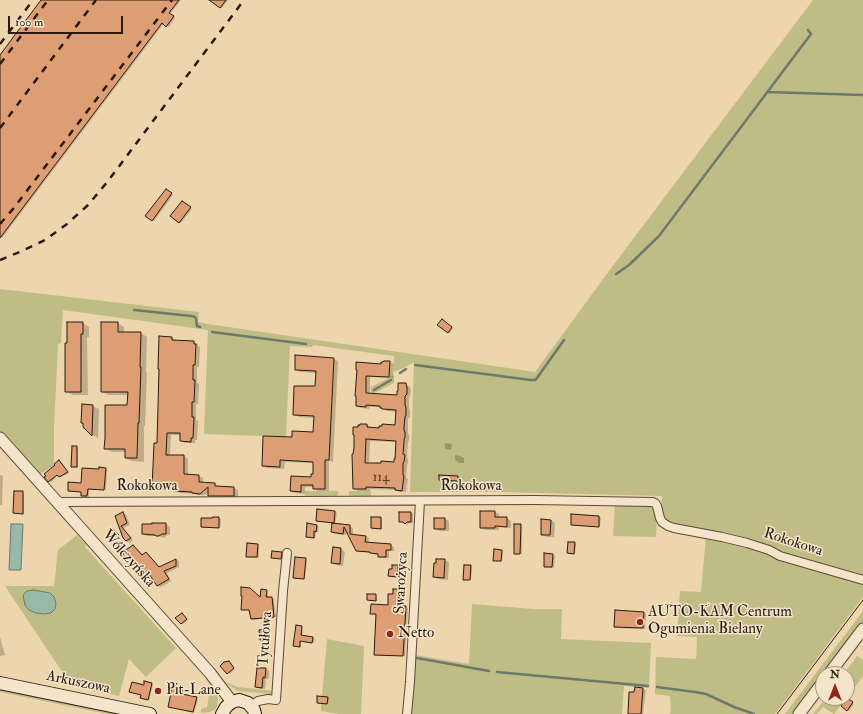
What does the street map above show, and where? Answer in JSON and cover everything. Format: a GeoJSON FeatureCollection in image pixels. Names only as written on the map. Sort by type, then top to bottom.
{"type":"FeatureCollection","features":[{"type":"Feature","properties":{"kind":"main road","name":"Arkuszowa"},"geometry":{"type":"LineString","coordinates":[[0,683],[150,714]]}},
{"type":"Feature","properties":{"kind":"main road"},"geometry":{"type":"LineString","coordinates":[[222,714],[226,707],[232,702],[239,700],[248,703],[253,710]]}},
{"type":"Feature","properties":{"kind":"street","name":"Wólczyńska"},"geometry":{"type":"LineString","coordinates":[[0,438],[210,673],[232,702]]}},
{"type":"Feature","properties":{"kind":"street","name":"Rokokowa"},"geometry":{"type":"LineString","coordinates":[[57,502],[535,500],[653,502],[657,506],[662,522],[668,526],[746,543],[770,550],[780,556],[863,580]]}},
{"type":"Feature","properties":{"kind":"street","name":"Swarożyca"},"geometry":{"type":"LineString","coordinates":[[407,714],[411,674],[420,501]]}},
{"type":"Feature","properties":{"kind":"street","name":"Tytułowa"},"geometry":{"type":"LineString","coordinates":[[253,710],[258,701],[268,699],[276,700],[287,553]]}},
{"type":"Feature","properties":{"kind":"street"},"geometry":{"type":"LineString","coordinates":[[835,666],[863,629]]}},
{"type":"Feature","properties":{"kind":"street"},"geometry":{"type":"LineString","coordinates":[[799,714],[815,693]]}},
{"type":"Feature","properties":{"kind":"shaded area"},"geometry":{"type":"Polygon","coordinates":[[[813,0],[863,0],[863,577],[778,551],[778,549],[718,533],[669,523],[665,521],[661,513],[662,496],[495,492],[410,492],[414,362],[394,372],[394,356],[313,345],[312,347],[290,346],[286,437],[204,434],[208,330],[63,310],[61,343],[58,344],[53,466],[39,475],[0,431],[0,289],[199,312],[198,322],[208,324],[535,372],[813,0]]]}},
{"type":"Feature","properties":{"kind":"shaded area"},"geometry":{"type":"Polygon","coordinates":[[[394,375],[394,383],[371,395],[371,387],[394,375]]]}},
{"type":"Feature","properties":{"kind":"shaded area"},"geometry":{"type":"Polygon","coordinates":[[[305,491],[338,491],[338,494],[336,498],[305,499],[305,491]]]}},
{"type":"Feature","properties":{"kind":"shaded area"},"geometry":{"type":"Polygon","coordinates":[[[349,491],[371,491],[371,498],[349,497],[349,491]]]}},
{"type":"Feature","properties":{"kind":"shaded area"},"geometry":{"type":"Polygon","coordinates":[[[615,504],[650,505],[654,509],[657,517],[656,537],[613,536],[615,504]]]}},
{"type":"Feature","properties":{"kind":"shaded area"},"geometry":{"type":"Polygon","coordinates":[[[11,524],[23,524],[21,570],[9,570],[11,524]]]}},
{"type":"Feature","properties":{"kind":"shaded area"},"geometry":{"type":"Polygon","coordinates":[[[77,535],[86,545],[85,547],[176,648],[146,677],[129,659],[119,696],[71,685],[5,586],[54,586],[58,550],[77,535]]]}},
{"type":"Feature","properties":{"kind":"shaded area"},"geometry":{"type":"Polygon","coordinates":[[[706,536],[863,583],[863,597],[775,714],[670,714],[670,696],[655,694],[656,657],[696,659],[697,637],[677,636],[680,591],[701,592],[706,536]]]}},
{"type":"Feature","properties":{"kind":"shaded area"},"geometry":{"type":"Polygon","coordinates":[[[34,590],[50,593],[54,597],[56,603],[55,609],[51,613],[36,613],[29,610],[25,605],[23,595],[27,591],[34,590]]]}},
{"type":"Feature","properties":{"kind":"shaded area"},"geometry":{"type":"Polygon","coordinates":[[[472,604],[533,609],[562,609],[561,639],[651,643],[649,688],[624,686],[622,714],[410,714],[415,655],[469,664],[472,604]]]}},
{"type":"Feature","properties":{"kind":"shaded area"},"geometry":{"type":"Polygon","coordinates":[[[863,611],[863,622],[830,666],[821,666],[863,611]]]}},
{"type":"Feature","properties":{"kind":"shaded area"},"geometry":{"type":"Polygon","coordinates":[[[327,639],[364,646],[361,714],[338,714],[321,711],[321,703],[328,697],[322,696],[327,639]]]}},
{"type":"Feature","properties":{"kind":"shaded area"},"geometry":{"type":"Polygon","coordinates":[[[857,656],[863,660],[863,676],[855,687],[855,666],[850,666],[857,656]]]}},
{"type":"Feature","properties":{"kind":"shaded area"},"geometry":{"type":"Polygon","coordinates":[[[815,674],[815,686],[794,714],[785,714],[815,674]]]}},
{"type":"Feature","properties":{"kind":"shaded area"},"geometry":{"type":"Polygon","coordinates":[[[225,682],[238,687],[273,691],[271,694],[237,691],[225,682]]]}},
{"type":"Feature","properties":{"kind":"shaded area"},"geometry":{"type":"Polygon","coordinates":[[[0,688],[128,714],[108,714],[0,692],[0,688]]]}},
{"type":"Feature","properties":{"kind":"shaded area"},"geometry":{"type":"Polygon","coordinates":[[[214,690],[218,699],[217,707],[215,710],[210,712],[201,713],[201,709],[207,707],[208,692],[214,690]]]}},
{"type":"Feature","properties":{"kind":"shaded area"},"geometry":{"type":"Polygon","coordinates":[[[820,706],[840,706],[834,714],[823,707],[817,714],[813,714],[820,706]]]}},
{"type":"Feature","properties":{"kind":"building"},"geometry":{"type":"Polygon","coordinates":[[[41,0],[179,0],[169,13],[174,16],[166,27],[162,23],[0,238],[0,55],[41,0]]]}},
{"type":"Feature","properties":{"kind":"building"},"geometry":{"type":"Polygon","coordinates":[[[209,0],[226,0],[220,8],[209,0]]]}},
{"type":"Feature","properties":{"kind":"building"},"geometry":{"type":"Polygon","coordinates":[[[166,189],[172,193],[152,221],[145,216],[166,189]]]}},
{"type":"Feature","properties":{"kind":"building"},"geometry":{"type":"Polygon","coordinates":[[[182,201],[191,207],[179,223],[170,216],[182,201]]]}},
{"type":"Feature","properties":{"kind":"building"},"geometry":{"type":"Polygon","coordinates":[[[442,319],[452,327],[448,333],[437,325],[442,319]]]}},
{"type":"Feature","properties":{"kind":"building"},"geometry":{"type":"Polygon","coordinates":[[[67,322],[83,322],[83,334],[81,334],[81,392],[65,392],[65,343],[67,343],[67,322]]]}},
{"type":"Feature","properties":{"kind":"building"},"geometry":{"type":"Polygon","coordinates":[[[101,322],[118,322],[118,332],[141,332],[137,458],[125,458],[125,449],[104,449],[105,405],[127,405],[128,392],[101,392],[101,322]]]}},
{"type":"Feature","properties":{"kind":"building"},"geometry":{"type":"Polygon","coordinates":[[[159,336],[172,337],[172,340],[194,341],[194,344],[196,344],[195,365],[193,365],[193,380],[195,380],[194,402],[192,402],[192,417],[194,417],[193,438],[191,438],[191,442],[180,441],[180,433],[167,433],[166,455],[184,455],[184,474],[199,475],[199,482],[215,483],[215,486],[234,487],[234,496],[208,496],[208,487],[200,494],[175,491],[175,488],[152,488],[154,443],[157,443],[159,336]]]}},
{"type":"Feature","properties":{"kind":"building"},"geometry":{"type":"Polygon","coordinates":[[[295,355],[334,358],[329,460],[325,460],[325,489],[313,489],[313,485],[301,485],[301,492],[290,491],[291,476],[311,477],[311,474],[313,474],[313,462],[280,460],[280,467],[262,466],[263,436],[292,437],[292,431],[313,432],[314,416],[293,415],[294,386],[315,386],[316,371],[295,370],[295,355]]]}},
{"type":"Feature","properties":{"kind":"building"},"geometry":{"type":"Polygon","coordinates":[[[390,361],[389,377],[366,376],[366,393],[397,395],[398,383],[406,383],[407,394],[405,396],[406,415],[403,454],[405,455],[403,463],[404,476],[402,491],[395,490],[395,488],[366,487],[366,489],[353,489],[353,427],[358,427],[360,424],[367,424],[367,427],[379,428],[382,424],[395,425],[396,410],[382,409],[380,406],[356,406],[356,362],[381,364],[381,362],[390,361]],[[366,439],[365,463],[381,463],[381,461],[394,462],[396,441],[366,439]]]}},
{"type":"Feature","properties":{"kind":"building"},"geometry":{"type":"Polygon","coordinates":[[[82,404],[93,405],[92,436],[83,427],[83,423],[81,423],[82,404]]]}},
{"type":"Feature","properties":{"kind":"building"},"geometry":{"type":"Polygon","coordinates":[[[72,446],[77,446],[77,467],[71,467],[72,446]]]}},
{"type":"Feature","properties":{"kind":"building"},"geometry":{"type":"Polygon","coordinates":[[[59,460],[68,472],[59,477],[57,475],[48,482],[44,477],[46,476],[44,474],[59,460]]]}},
{"type":"Feature","properties":{"kind":"building"},"geometry":{"type":"Polygon","coordinates":[[[99,467],[106,468],[104,490],[88,489],[87,496],[81,496],[81,492],[68,491],[68,482],[81,483],[82,468],[99,469],[99,467]]]}},
{"type":"Feature","properties":{"kind":"building"},"geometry":{"type":"Polygon","coordinates":[[[439,475],[458,476],[458,481],[439,480],[439,475]]]}},
{"type":"Feature","properties":{"kind":"building"},"geometry":{"type":"Polygon","coordinates":[[[14,491],[23,491],[23,514],[13,513],[14,491]]]}},
{"type":"Feature","properties":{"kind":"building"},"geometry":{"type":"Polygon","coordinates":[[[317,509],[335,511],[334,523],[316,521],[317,509]]]}},
{"type":"Feature","properties":{"kind":"building"},"geometry":{"type":"Polygon","coordinates":[[[480,511],[495,511],[495,517],[507,517],[507,527],[495,526],[495,528],[480,528],[480,511]]]}},
{"type":"Feature","properties":{"kind":"building"},"geometry":{"type":"Polygon","coordinates":[[[123,512],[127,523],[121,526],[131,538],[126,541],[123,538],[115,516],[123,512]]]}},
{"type":"Feature","properties":{"kind":"building"},"geometry":{"type":"Polygon","coordinates":[[[399,512],[411,512],[411,522],[407,522],[405,524],[403,522],[399,522],[399,512]]]}},
{"type":"Feature","properties":{"kind":"building"},"geometry":{"type":"Polygon","coordinates":[[[571,514],[599,516],[599,527],[571,525],[571,514]]]}},
{"type":"Feature","properties":{"kind":"building"},"geometry":{"type":"Polygon","coordinates":[[[219,517],[219,528],[201,527],[201,518],[219,517]]]}},
{"type":"Feature","properties":{"kind":"building"},"geometry":{"type":"Polygon","coordinates":[[[371,517],[381,517],[381,529],[371,528],[371,517]]]}},
{"type":"Feature","properties":{"kind":"building"},"geometry":{"type":"Polygon","coordinates":[[[434,518],[445,518],[445,529],[434,529],[434,518]]]}},
{"type":"Feature","properties":{"kind":"building"},"geometry":{"type":"Polygon","coordinates":[[[541,519],[551,520],[550,535],[541,535],[541,519]]]}},
{"type":"Feature","properties":{"kind":"building"},"geometry":{"type":"Polygon","coordinates":[[[166,523],[166,534],[156,536],[142,534],[142,524],[166,523]]]}},
{"type":"Feature","properties":{"kind":"building"},"geometry":{"type":"Polygon","coordinates":[[[307,523],[317,525],[316,532],[314,531],[314,538],[306,537],[307,523]]]}},
{"type":"Feature","properties":{"kind":"building"},"geometry":{"type":"Polygon","coordinates":[[[332,523],[350,525],[350,534],[366,536],[365,542],[391,544],[391,550],[386,550],[386,557],[378,557],[378,554],[370,552],[356,551],[344,527],[343,534],[331,532],[332,523]]]}},
{"type":"Feature","properties":{"kind":"building"},"geometry":{"type":"Polygon","coordinates":[[[514,524],[521,524],[520,554],[514,554],[514,524]]]}},
{"type":"Feature","properties":{"kind":"building"},"geometry":{"type":"Polygon","coordinates":[[[114,530],[119,535],[112,540],[108,535],[114,530]]]}},
{"type":"Feature","properties":{"kind":"building"},"geometry":{"type":"Polygon","coordinates":[[[568,542],[575,542],[574,554],[567,553],[568,542]]]}},
{"type":"Feature","properties":{"kind":"building"},"geometry":{"type":"Polygon","coordinates":[[[247,543],[258,544],[257,557],[246,557],[247,543]]]}},
{"type":"Feature","properties":{"kind":"building"},"geometry":{"type":"Polygon","coordinates":[[[133,545],[142,555],[146,552],[159,567],[176,559],[176,566],[164,571],[169,579],[157,586],[147,571],[139,576],[135,571],[137,569],[128,557],[126,559],[123,555],[123,552],[133,545]]]}},
{"type":"Feature","properties":{"kind":"building"},"geometry":{"type":"Polygon","coordinates":[[[333,547],[341,548],[340,564],[331,563],[333,547]]]}},
{"type":"Feature","properties":{"kind":"building"},"geometry":{"type":"Polygon","coordinates":[[[494,549],[502,550],[501,561],[493,561],[494,549]]]}},
{"type":"Feature","properties":{"kind":"building"},"geometry":{"type":"Polygon","coordinates":[[[272,551],[282,552],[281,559],[271,558],[272,551]]]}},
{"type":"Feature","properties":{"kind":"building"},"geometry":{"type":"Polygon","coordinates":[[[544,553],[553,554],[552,567],[544,567],[544,553]]]}},
{"type":"Feature","properties":{"kind":"building"},"geometry":{"type":"Polygon","coordinates":[[[295,557],[306,558],[304,579],[293,578],[295,557]]]}},
{"type":"Feature","properties":{"kind":"building"},"geometry":{"type":"Polygon","coordinates":[[[436,559],[445,559],[444,578],[433,577],[434,563],[436,563],[436,559]]]}},
{"type":"Feature","properties":{"kind":"building"},"geometry":{"type":"Polygon","coordinates":[[[392,565],[398,565],[397,577],[388,576],[389,569],[392,569],[392,565]]]}},
{"type":"Feature","properties":{"kind":"building"},"geometry":{"type":"Polygon","coordinates":[[[464,565],[471,565],[470,580],[463,580],[464,565]]]}},
{"type":"Feature","properties":{"kind":"building"},"geometry":{"type":"Polygon","coordinates":[[[241,587],[250,588],[260,597],[261,589],[267,590],[266,597],[272,597],[274,617],[251,619],[249,610],[241,610],[241,587]]]}},
{"type":"Feature","properties":{"kind":"building","name":"Netto"},"geometry":{"type":"Polygon","coordinates":[[[393,589],[402,589],[402,606],[406,606],[403,656],[374,655],[376,614],[370,614],[371,604],[388,605],[388,594],[393,594],[393,589]]]}},
{"type":"Feature","properties":{"kind":"building"},"geometry":{"type":"Polygon","coordinates":[[[367,594],[376,594],[376,601],[367,600],[367,594]]]}},
{"type":"Feature","properties":{"kind":"building"},"geometry":{"type":"Polygon","coordinates":[[[615,610],[644,612],[643,628],[614,627],[615,610]]]}},
{"type":"Feature","properties":{"kind":"building"},"geometry":{"type":"Polygon","coordinates":[[[182,613],[187,619],[181,624],[175,618],[182,613]]]}},
{"type":"Feature","properties":{"kind":"building"},"geometry":{"type":"Polygon","coordinates":[[[296,625],[302,626],[301,635],[313,637],[312,643],[300,641],[300,647],[293,646],[296,625]]]}},
{"type":"Feature","properties":{"kind":"building"},"geometry":{"type":"Polygon","coordinates":[[[265,629],[266,640],[260,640],[259,630],[265,629]]]}},
{"type":"Feature","properties":{"kind":"building"},"geometry":{"type":"Polygon","coordinates":[[[229,661],[234,668],[227,674],[220,666],[224,662],[229,661]]]}},
{"type":"Feature","properties":{"kind":"building"},"geometry":{"type":"Polygon","coordinates":[[[257,668],[266,668],[262,688],[255,687],[257,668]]]}},
{"type":"Feature","properties":{"kind":"building"},"geometry":{"type":"Polygon","coordinates":[[[144,681],[152,683],[148,700],[140,698],[141,695],[129,692],[132,682],[144,685],[144,681]]]}},
{"type":"Feature","properties":{"kind":"building"},"geometry":{"type":"Polygon","coordinates":[[[635,687],[643,688],[641,714],[628,714],[629,692],[634,692],[635,687]]]}},
{"type":"Feature","properties":{"kind":"building"},"geometry":{"type":"Polygon","coordinates":[[[172,688],[183,690],[182,694],[197,697],[193,712],[168,707],[172,688]]]}},
{"type":"Feature","properties":{"kind":"building"},"geometry":{"type":"Polygon","coordinates":[[[317,696],[328,697],[327,704],[317,703],[317,696]]]}},
{"type":"Feature","properties":{"kind":"building"},"geometry":{"type":"Polygon","coordinates":[[[841,706],[850,706],[847,711],[841,706]]]}},
{"type":"Feature","properties":{"kind":"waterway"},"geometry":{"type":"LineString","coordinates":[[616,274],[629,265],[659,236],[811,34],[808,30]]}},
{"type":"Feature","properties":{"kind":"waterway"},"geometry":{"type":"LineString","coordinates":[[767,92],[863,95]]}},
{"type":"Feature","properties":{"kind":"waterway"},"geometry":{"type":"LineString","coordinates":[[134,310],[195,317],[197,326],[200,327]]}},
{"type":"Feature","properties":{"kind":"waterway"},"geometry":{"type":"LineString","coordinates":[[212,332],[306,344]]}},
{"type":"Feature","properties":{"kind":"waterway"},"geometry":{"type":"LineString","coordinates":[[415,365],[535,380],[564,340]]}},
{"type":"Feature","properties":{"kind":"waterway"},"geometry":{"type":"LineString","coordinates":[[400,373],[406,369]]}},
{"type":"Feature","properties":{"kind":"waterway"},"geometry":{"type":"LineString","coordinates":[[374,390],[391,380]]}},
{"type":"Feature","properties":{"kind":"waterway"},"geometry":{"type":"LineString","coordinates":[[417,658],[489,671]]}},
{"type":"Feature","properties":{"kind":"waterway"},"geometry":{"type":"LineString","coordinates":[[497,672],[648,686]]}},
{"type":"Feature","properties":{"kind":"waterway"},"geometry":{"type":"LineString","coordinates":[[657,687],[706,694],[734,707],[754,714]]}},
{"type":"Feature","properties":{"kind":"tram line"},"geometry":{"type":"LineString","coordinates":[[777,714],[863,600]]}},
{"type":"Feature","properties":{"kind":"railway"},"geometry":{"type":"LineString","coordinates":[[0,44],[33,0]]}},
{"type":"Feature","properties":{"kind":"railway"},"geometry":{"type":"LineString","coordinates":[[0,64],[48,0]]}},
{"type":"Feature","properties":{"kind":"railway"},"geometry":{"type":"LineString","coordinates":[[0,128],[96,0]]}},
{"type":"Feature","properties":{"kind":"railway"},"geometry":{"type":"LineString","coordinates":[[0,224],[172,0]]}},
{"type":"Feature","properties":{"kind":"railway"},"geometry":{"type":"LineString","coordinates":[[0,260],[45,240],[67,224],[88,205],[108,181],[244,0]]}},
{"type":"Feature","properties":{"kind":"place","name":"AUTO-KAM Centrum Ogumienia Bielany"},"geometry":{"type":"Point","coordinates":[640,622]}},
{"type":"Feature","properties":{"kind":"place","name":"Netto"},"geometry":{"type":"Point","coordinates":[390,634]}},
{"type":"Feature","properties":{"kind":"place","name":"Pit-Lane"},"geometry":{"type":"Point","coordinates":[158,691]}}]}
